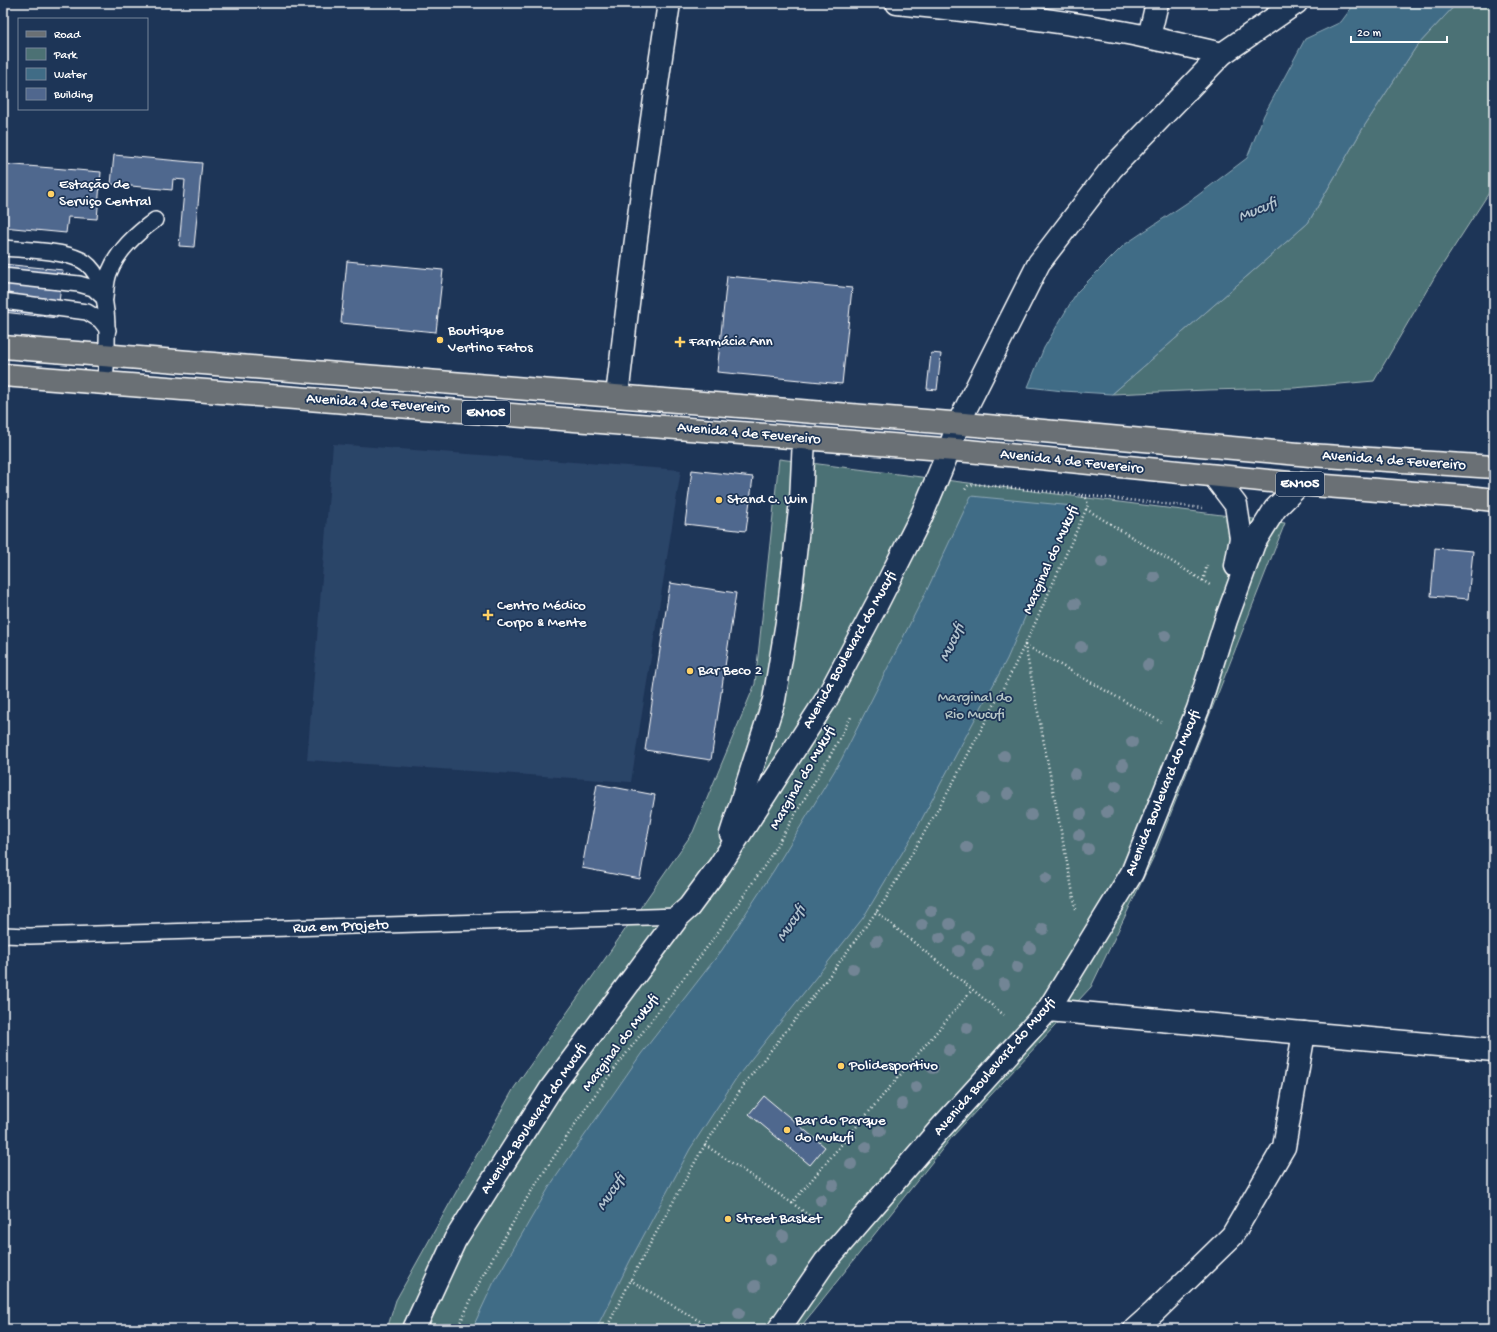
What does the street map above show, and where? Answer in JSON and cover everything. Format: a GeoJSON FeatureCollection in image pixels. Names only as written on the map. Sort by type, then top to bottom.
{"type":"FeatureCollection","features":[{"type":"Feature","properties":{"kind":"main road","name":"Avenida 4 de Fevereiro"},"geometry":{"type":"LineString","coordinates":[[3,347],[967,424],[1310,455],[1494,467]]}},
{"type":"Feature","properties":{"kind":"main road","name":"Avenida 4 de Fevereiro"},"geometry":{"type":"LineString","coordinates":[[3,375],[804,438],[959,451],[1300,484],[1494,500]]}},
{"type":"Feature","properties":{"kind":"street"},"geometry":{"type":"LineString","coordinates":[[617,396],[632,267],[669,3]]}},
{"type":"Feature","properties":{"kind":"street"},"geometry":{"type":"LineString","coordinates":[[897,3],[972,7],[1149,37],[1222,54]]}},
{"type":"Feature","properties":{"kind":"street"},"geometry":{"type":"LineString","coordinates":[[1149,37],[1157,3]]}},
{"type":"Feature","properties":{"kind":"street","name":"Avenida Boulevard do Mucufi"},"geometry":{"type":"LineString","coordinates":[[414,1329],[455,1240],[552,1087],[679,916],[689,906],[720,864],[826,700],[921,517],[959,451],[967,424],[1039,263],[1112,168],[1222,54],[1296,3]]}},
{"type":"Feature","properties":{"kind":"street","name":"Avenida Boulevard do Mucufi"},"geometry":{"type":"LineString","coordinates":[[720,864],[774,700],[788,616],[801,501],[804,438]]}},
{"type":"Feature","properties":{"kind":"street","name":"Avenida Boulevard do Mucufi"},"geometry":{"type":"LineString","coordinates":[[1214,476],[1236,505],[1241,538],[1226,620]]}},
{"type":"Feature","properties":{"kind":"street","name":"Avenida Boulevard do Mucufi"},"geometry":{"type":"LineString","coordinates":[[779,1329],[825,1262],[939,1130],[1048,1010],[1132,873],[1198,709],[1226,620],[1254,543],[1275,509],[1300,484]]}},
{"type":"Feature","properties":{"kind":"street"},"geometry":{"type":"LineString","coordinates":[[1048,1010],[1494,1050]]}},
{"type":"Feature","properties":{"kind":"street"},"geometry":{"type":"LineString","coordinates":[[1135,1329],[1232,1236],[1284,1147],[1304,1033]]}},
{"type":"Feature","properties":{"kind":"lane"},"geometry":{"type":"LineString","coordinates":[[104,299],[109,274],[117,258],[129,242],[141,230],[155,220]]}},
{"type":"Feature","properties":{"kind":"lane"},"geometry":{"type":"LineString","coordinates":[[3,248],[66,255],[82,261],[94,272],[104,299],[108,330],[105,383]]}},
{"type":"Feature","properties":{"kind":"lane"},"geometry":{"type":"LineString","coordinates":[[3,276],[79,284],[93,288],[104,299]]}},
{"type":"Feature","properties":{"kind":"lane"},"geometry":{"type":"LineString","coordinates":[[3,301],[87,312],[100,320],[108,330]]}},
{"type":"Feature","properties":{"kind":"lane","name":"Rua em Projeto"},"geometry":{"type":"LineString","coordinates":[[3,935],[38,936],[679,916]]}},
{"type":"Feature","properties":{"kind":"path","name":"Marginal do Mukufi"},"geometry":{"type":"LineString","coordinates":[[606,1329],[630,1280],[705,1145],[745,1083],[827,979],[885,900],[948,792],[1025,645],[1088,505],[1086,498],[1080,495],[975,484],[968,486],[962,493]]}},
{"type":"Feature","properties":{"kind":"path"},"geometry":{"type":"LineString","coordinates":[[1080,495],[1198,506],[1208,509]]}},
{"type":"Feature","properties":{"kind":"path"},"geometry":{"type":"LineString","coordinates":[[1086,509],[1210,586]]}},
{"type":"Feature","properties":{"kind":"path"},"geometry":{"type":"LineString","coordinates":[[1203,581],[1208,558]]}},
{"type":"Feature","properties":{"kind":"path"},"geometry":{"type":"LineString","coordinates":[[1025,645],[1161,722]]}},
{"type":"Feature","properties":{"kind":"path"},"geometry":{"type":"LineString","coordinates":[[1025,645],[1077,916]]}},
{"type":"Feature","properties":{"kind":"path","name":"Marginal do Mukufi"},"geometry":{"type":"LineString","coordinates":[[457,1329],[482,1277],[531,1192],[591,1100],[711,942],[765,865],[831,754],[852,714]]}},
{"type":"Feature","properties":{"kind":"path"},"geometry":{"type":"LineString","coordinates":[[876,912],[1004,1015]]}},
{"type":"Feature","properties":{"kind":"path"},"geometry":{"type":"LineString","coordinates":[[792,1203],[972,990]]}},
{"type":"Feature","properties":{"kind":"path"},"geometry":{"type":"LineString","coordinates":[[705,1145],[818,1222]]}},
{"type":"Feature","properties":{"kind":"path"},"geometry":{"type":"LineString","coordinates":[[630,1280],[713,1329]]}},
{"type":"Feature","properties":{"kind":"shaded area","name":"Centro Médico Corpo & Mente"},"geometry":{"type":"Polygon","coordinates":[[[333,444],[681,470],[631,782],[307,760],[333,444]]]}},
{"type":"Feature","properties":{"kind":"green space"},"geometry":{"type":"Polygon","coordinates":[[[1457,3],[1494,3],[1494,185],[1434,278],[1374,381],[1294,388],[1112,394],[1308,223],[1363,128],[1416,47],[1457,3]]]}},
{"type":"Feature","properties":{"kind":"green space","name":"Marginal do Rio Mucufi"},"geometry":{"type":"Polygon","coordinates":[[[779,459],[1285,523],[1154,856],[1091,987],[952,1137],[799,1329],[387,1329],[396,1300],[514,1088],[693,832],[755,684],[779,459]]]}},
{"type":"Feature","properties":{"kind":"water","name":"Mucufi"},"geometry":{"type":"Polygon","coordinates":[[[1355,3],[1457,3],[1416,47],[1363,128],[1308,223],[1112,394],[1028,387],[1044,348],[1077,292],[1124,245],[1197,196],[1247,158],[1264,115],[1305,39],[1341,22],[1355,3]]]}},
{"type":"Feature","properties":{"kind":"water","name":"Mucufi"},"geometry":{"type":"Polygon","coordinates":[[[971,496],[1073,506],[1007,659],[916,830],[863,918],[737,1077],[690,1149],[630,1261],[596,1329],[472,1329],[493,1284],[551,1184],[641,1054],[722,950],[774,870],[841,760],[925,594],[971,496]]]}},
{"type":"Feature","properties":{"kind":"building"},"geometry":{"type":"Polygon","coordinates":[[[114,155],[202,163],[194,247],[179,246],[185,180],[173,179],[172,190],[111,184],[114,155]]]}},
{"type":"Feature","properties":{"kind":"building","name":"Estação de Serviço Central"},"geometry":{"type":"Polygon","coordinates":[[[3,164],[101,172],[97,219],[68,217],[66,233],[3,227],[3,164]]]}},
{"type":"Feature","properties":{"kind":"building"},"geometry":{"type":"Polygon","coordinates":[[[347,261],[443,270],[436,332],[341,323],[347,261]]]}},
{"type":"Feature","properties":{"kind":"building"},"geometry":{"type":"Polygon","coordinates":[[[3,264],[63,270],[57,318],[3,312],[3,264]]]}},
{"type":"Feature","properties":{"kind":"building"},"geometry":{"type":"Polygon","coordinates":[[[727,276],[852,288],[842,384],[717,372],[727,276]]]}},
{"type":"Feature","properties":{"kind":"building"},"geometry":{"type":"Polygon","coordinates":[[[931,353],[941,354],[937,390],[927,389],[931,353]]]}},
{"type":"Feature","properties":{"kind":"building","name":"Stand C. Win"},"geometry":{"type":"Polygon","coordinates":[[[692,470],[753,477],[746,531],[685,524],[692,470]]]}},
{"type":"Feature","properties":{"kind":"building"},"geometry":{"type":"Polygon","coordinates":[[[1435,548],[1473,551],[1468,599],[1431,596],[1435,548]]]}},
{"type":"Feature","properties":{"kind":"building","name":"Bar Beco 2"},"geometry":{"type":"Polygon","coordinates":[[[670,583],[736,593],[711,760],[645,750],[670,583]]]}},
{"type":"Feature","properties":{"kind":"building"},"geometry":{"type":"Polygon","coordinates":[[[597,784],[655,795],[640,879],[582,868],[597,784]]]}},
{"type":"Feature","properties":{"kind":"building","name":"Bar do Parque do Mukufi"},"geometry":{"type":"Polygon","coordinates":[[[764,1096],[825,1147],[810,1165],[749,1114],[764,1096]]]}},
{"type":"Feature","properties":{"kind":"building"},"geometry":{"type":"Polygon","coordinates":[[[1494,1228],[1494,1243],[1489,1242],[1494,1228]]]}},
{"type":"Feature","properties":{"kind":"place","name":"Estação de Serviço Central"},"geometry":{"type":"Point","coordinates":[51,194]}},
{"type":"Feature","properties":{"kind":"place","name":"Boutique Vertino Fatos"},"geometry":{"type":"Point","coordinates":[440,340]}},
{"type":"Feature","properties":{"kind":"place","name":"Farmácia Ann"},"geometry":{"type":"Point","coordinates":[680,342]}},
{"type":"Feature","properties":{"kind":"place","name":"Stand C. Win"},"geometry":{"type":"Point","coordinates":[719,500]}},
{"type":"Feature","properties":{"kind":"place","name":"Centro Médico Corpo & Mente"},"geometry":{"type":"Point","coordinates":[488,615]}},
{"type":"Feature","properties":{"kind":"place","name":"Bar Beco 2"},"geometry":{"type":"Point","coordinates":[690,671]}},
{"type":"Feature","properties":{"kind":"place","name":"Polidesportivo"},"geometry":{"type":"Point","coordinates":[841,1066]}},
{"type":"Feature","properties":{"kind":"place","name":"Bar do Parque do Mukufi"},"geometry":{"type":"Point","coordinates":[787,1130]}},
{"type":"Feature","properties":{"kind":"place","name":"Street Basket"},"geometry":{"type":"Point","coordinates":[728,1219]}}]}
